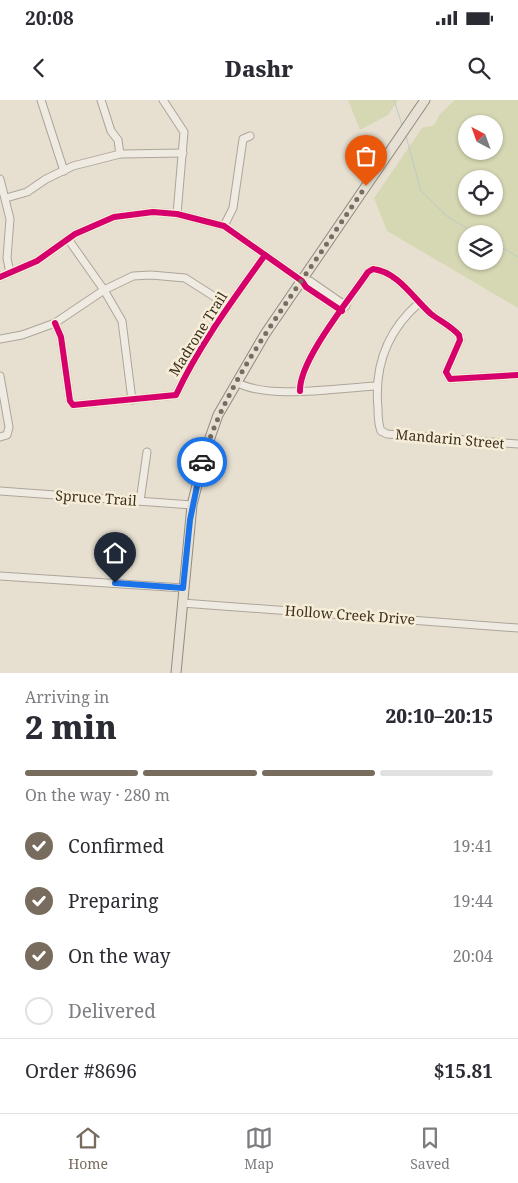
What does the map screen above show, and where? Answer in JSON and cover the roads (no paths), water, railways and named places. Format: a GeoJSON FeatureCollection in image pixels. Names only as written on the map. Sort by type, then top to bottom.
{"type":"FeatureCollection","features":[{"type":"Feature","properties":{"kind":"main road"},"geometry":{"type":"LineString","coordinates":[[176,673],[192,505],[195,486],[215,424],[236,382],[366,186],[426,100]]}},
{"type":"Feature","properties":{"kind":"street"},"geometry":{"type":"LineString","coordinates":[[41,100],[64,170]]}},
{"type":"Feature","properties":{"kind":"street"},"geometry":{"type":"LineString","coordinates":[[101,100],[111,131],[118,140],[120,154]]}},
{"type":"Feature","properties":{"kind":"street"},"geometry":{"type":"LineString","coordinates":[[163,100],[184,132],[177,214]]}},
{"type":"Feature","properties":{"kind":"street"},"geometry":{"type":"LineString","coordinates":[[224,226],[233,208],[243,139],[250,136]]}},
{"type":"Feature","properties":{"kind":"street"},"geometry":{"type":"LineString","coordinates":[[6,198],[27,192],[64,170],[120,154],[183,153]]}},
{"type":"Feature","properties":{"kind":"street"},"geometry":{"type":"LineString","coordinates":[[0,179],[10,219],[7,258],[10,274]]}},
{"type":"Feature","properties":{"kind":"street"},"geometry":{"type":"LineString","coordinates":[[0,277],[37,261],[68,239],[114,217],[153,212],[177,214],[224,226],[302,281],[306,287],[344,308]]}},
{"type":"Feature","properties":{"kind":"street"},"geometry":{"type":"LineString","coordinates":[[68,239],[104,290],[122,321],[132,400]]}},
{"type":"Feature","properties":{"kind":"street","name":"Madrone Trail"},"geometry":{"type":"LineString","coordinates":[[55,323],[61,337],[70,401],[73,405],[176,395],[187,372],[229,306],[265,255]]}},
{"type":"Feature","properties":{"kind":"street"},"geometry":{"type":"LineString","coordinates":[[300,390],[300,377],[305,365],[368,272],[373,269],[401,283],[419,303],[460,337],[446,372],[452,380],[518,375]]}},
{"type":"Feature","properties":{"kind":"street"},"geometry":{"type":"LineString","coordinates":[[0,339],[22,336],[55,323],[104,290],[133,276],[151,275],[185,278],[229,306]]}},
{"type":"Feature","properties":{"kind":"street"},"geometry":{"type":"LineString","coordinates":[[236,382],[256,391],[376,386],[378,368],[384,352],[408,313],[419,303]]}},
{"type":"Feature","properties":{"kind":"street"},"geometry":{"type":"LineString","coordinates":[[0,376],[9,427],[7,434],[0,437]]}},
{"type":"Feature","properties":{"kind":"street","name":"Mandarin Street"},"geometry":{"type":"LineString","coordinates":[[376,386],[380,429],[382,432],[518,444]]}},
{"type":"Feature","properties":{"kind":"street"},"geometry":{"type":"LineString","coordinates":[[140,501],[147,452]]}},
{"type":"Feature","properties":{"kind":"street","name":"Spruce Trail"},"geometry":{"type":"LineString","coordinates":[[0,491],[192,505]]}},
{"type":"Feature","properties":{"kind":"street"},"geometry":{"type":"LineString","coordinates":[[0,576],[183,588]]}},
{"type":"Feature","properties":{"kind":"street","name":"Hollow Creek Drive"},"geometry":{"type":"LineString","coordinates":[[182,602],[518,628]]}},
{"type":"Feature","properties":{"kind":"waterway"},"geometry":{"type":"LineString","coordinates":[[394,100],[402,125]]}},
{"type":"Feature","properties":{"kind":"waterway"},"geometry":{"type":"LineString","coordinates":[[406,136],[421,191],[448,217],[462,225]]}},
{"type":"Feature","properties":{"kind":"waterway"},"geometry":{"type":"LineString","coordinates":[[503,248],[518,257]]}}]}
